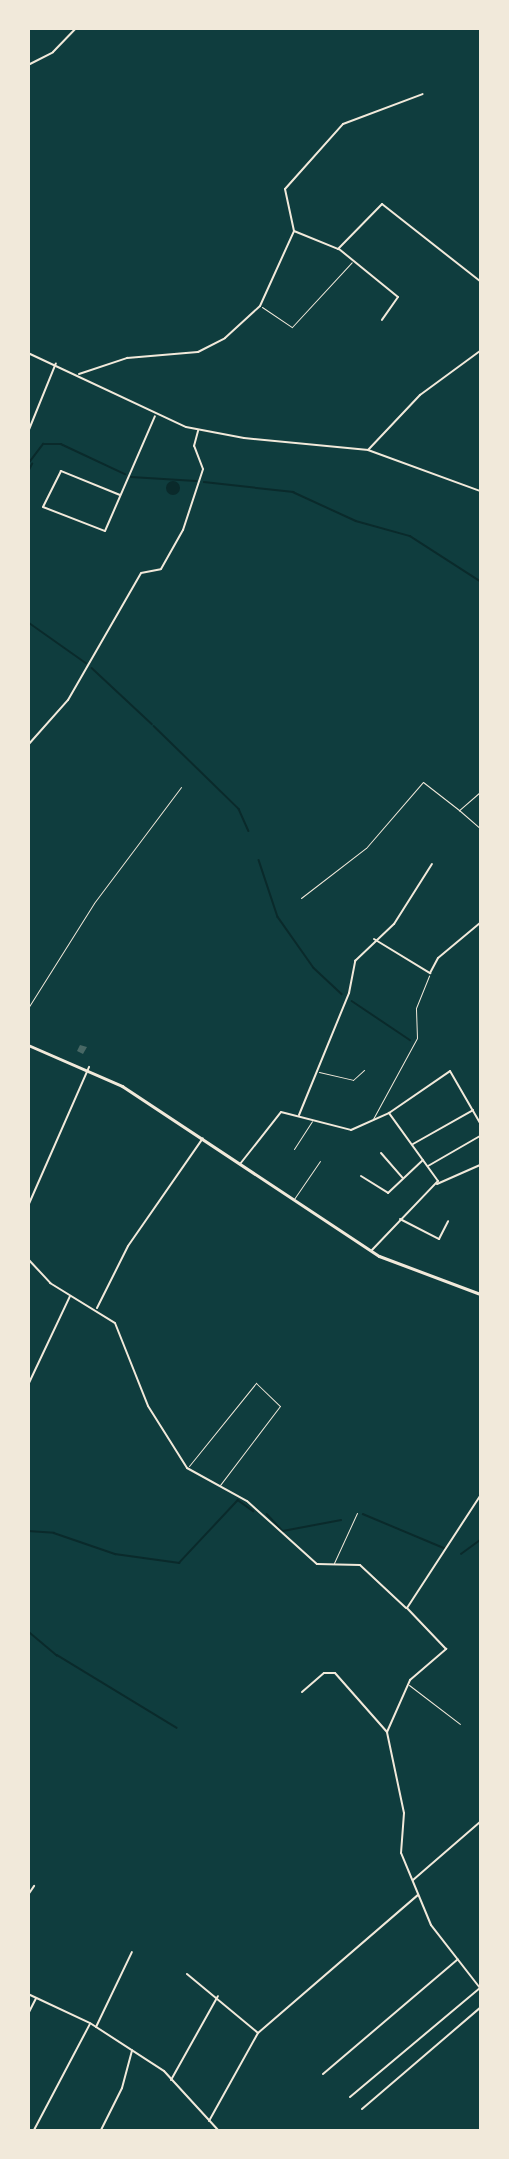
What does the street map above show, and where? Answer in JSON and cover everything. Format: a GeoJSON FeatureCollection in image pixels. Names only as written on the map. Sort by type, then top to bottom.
{"type":"FeatureCollection","features":[{"type":"Feature","properties":{"kind":"street"},"geometry":{"type":"LineString","coordinates":[[28,65],[53,52],[76,28]]}},
{"type":"Feature","properties":{"kind":"street"},"geometry":{"type":"LineString","coordinates":[[78,374],[127,358],[198,352],[240,328],[260,306],[294,231],[285,189],[343,124],[423,94]]}},
{"type":"Feature","properties":{"kind":"street"},"geometry":{"type":"LineString","coordinates":[[338,249],[382,204],[480,281]]}},
{"type":"Feature","properties":{"kind":"street"},"geometry":{"type":"LineString","coordinates":[[294,231],[338,249],[398,297],[382,320]]}},
{"type":"Feature","properties":{"kind":"street"},"geometry":{"type":"LineString","coordinates":[[368,450],[427,389],[480,351]]}},
{"type":"Feature","properties":{"kind":"street"},"geometry":{"type":"LineString","coordinates":[[28,353],[56,363],[155,416],[198,430],[368,450],[480,491]]}},
{"type":"Feature","properties":{"kind":"street"},"geometry":{"type":"LineString","coordinates":[[28,432],[56,363]]}},
{"type":"Feature","properties":{"kind":"street"},"geometry":{"type":"LineString","coordinates":[[120,495],[62,471],[43,507],[105,531],[155,416]]}},
{"type":"Feature","properties":{"kind":"street"},"geometry":{"type":"LineString","coordinates":[[28,745],[68,700],[143,571],[161,569],[183,530],[202,476],[194,446],[198,430]]}},
{"type":"Feature","properties":{"kind":"street"},"geometry":{"type":"LineString","coordinates":[[299,1116],[349,993],[355,961],[374,939],[394,924],[432,864]]}},
{"type":"Feature","properties":{"kind":"street"},"geometry":{"type":"LineString","coordinates":[[374,939],[430,973],[480,923]]}},
{"type":"Feature","properties":{"kind":"street"},"geometry":{"type":"LineString","coordinates":[[28,1045],[89,1067],[203,1138],[371,1251],[426,1278],[480,1294]]}},
{"type":"Feature","properties":{"kind":"street"},"geometry":{"type":"LineString","coordinates":[[28,1206],[89,1067]]}},
{"type":"Feature","properties":{"kind":"street"},"geometry":{"type":"LineString","coordinates":[[240,1164],[277,1114],[299,1116],[346,1131],[388,1113],[450,1071],[480,1123]]}},
{"type":"Feature","properties":{"kind":"street"},"geometry":{"type":"LineString","coordinates":[[413,1144],[472,1110]]}},
{"type":"Feature","properties":{"kind":"street"},"geometry":{"type":"LineString","coordinates":[[388,1113],[413,1144],[437,1184]]}},
{"type":"Feature","properties":{"kind":"street"},"geometry":{"type":"LineString","coordinates":[[428,1166],[480,1136]]}},
{"type":"Feature","properties":{"kind":"street"},"geometry":{"type":"LineString","coordinates":[[97,1308],[128,1246],[203,1138]]}},
{"type":"Feature","properties":{"kind":"street"},"geometry":{"type":"LineString","coordinates":[[381,1153],[403,1178]]}},
{"type":"Feature","properties":{"kind":"street"},"geometry":{"type":"LineString","coordinates":[[361,1176],[385,1193],[423,1160]]}},
{"type":"Feature","properties":{"kind":"street"},"geometry":{"type":"LineString","coordinates":[[371,1251],[437,1184],[480,1165]]}},
{"type":"Feature","properties":{"kind":"street"},"geometry":{"type":"LineString","coordinates":[[400,1219],[439,1239],[448,1221]]}},
{"type":"Feature","properties":{"kind":"street"},"geometry":{"type":"LineString","coordinates":[[28,1259],[70,1296],[97,1308],[115,1323],[148,1406],[187,1468],[247,1501],[316,1564],[360,1565],[407,1608],[446,1649],[408,1684],[387,1732]]}},
{"type":"Feature","properties":{"kind":"street"},"geometry":{"type":"LineString","coordinates":[[28,1385],[70,1296]]}},
{"type":"Feature","properties":{"kind":"street"},"geometry":{"type":"LineString","coordinates":[[407,1608],[480,1496]]}},
{"type":"Feature","properties":{"kind":"street"},"geometry":{"type":"LineString","coordinates":[[302,1692],[324,1673],[335,1673],[387,1732],[404,1813],[401,1853],[431,1925],[480,1988],[350,2097]]}},
{"type":"Feature","properties":{"kind":"street"},"geometry":{"type":"LineString","coordinates":[[413,1880],[480,1822]]}},
{"type":"Feature","properties":{"kind":"street"},"geometry":{"type":"LineString","coordinates":[[28,1895],[34,1886]]}},
{"type":"Feature","properties":{"kind":"street"},"geometry":{"type":"LineString","coordinates":[[209,2121],[258,2033],[418,1895]]}},
{"type":"Feature","properties":{"kind":"street"},"geometry":{"type":"LineString","coordinates":[[96,2027],[132,1952]]}},
{"type":"Feature","properties":{"kind":"street"},"geometry":{"type":"LineString","coordinates":[[323,2074],[458,1959]]}},
{"type":"Feature","properties":{"kind":"street"},"geometry":{"type":"LineString","coordinates":[[187,1974],[218,1996],[258,2033]]}},
{"type":"Feature","properties":{"kind":"street"},"geometry":{"type":"LineString","coordinates":[[28,1994],[96,2027],[132,2050],[171,2080],[218,2130]]}},
{"type":"Feature","properties":{"kind":"street"},"geometry":{"type":"LineString","coordinates":[[171,2080],[218,1996]]}},
{"type":"Feature","properties":{"kind":"street"},"geometry":{"type":"LineString","coordinates":[[28,2014],[36,1998]]}},
{"type":"Feature","properties":{"kind":"street"},"geometry":{"type":"LineString","coordinates":[[362,2109],[480,2008]]}},
{"type":"Feature","properties":{"kind":"street"},"geometry":{"type":"LineString","coordinates":[[34,2130],[90,2024]]}},
{"type":"Feature","properties":{"kind":"street"},"geometry":{"type":"LineString","coordinates":[[101,2130],[122,2088],[132,2050]]}},
{"type":"Feature","properties":{"kind":"lane"},"geometry":{"type":"LineString","coordinates":[[260,306],[292,327],[353,261]]}},
{"type":"Feature","properties":{"kind":"lane"},"geometry":{"type":"LineString","coordinates":[[301,898],[366,848],[423,782],[480,828]]}},
{"type":"Feature","properties":{"kind":"lane"},"geometry":{"type":"LineString","coordinates":[[28,1008],[94,903],[181,787]]}},
{"type":"Feature","properties":{"kind":"lane"},"geometry":{"type":"LineString","coordinates":[[459,810],[480,792]]}},
{"type":"Feature","properties":{"kind":"lane"},"geometry":{"type":"LineString","coordinates":[[372,1120],[417,1038],[416,1008],[430,973]]}},
{"type":"Feature","properties":{"kind":"lane"},"geometry":{"type":"LineString","coordinates":[[317,1072],[353,1080],[364,1070]]}},
{"type":"Feature","properties":{"kind":"lane"},"geometry":{"type":"LineString","coordinates":[[294,1149],[312,1121]]}},
{"type":"Feature","properties":{"kind":"lane"},"geometry":{"type":"LineString","coordinates":[[293,1199],[320,1161]]}},
{"type":"Feature","properties":{"kind":"lane"},"geometry":{"type":"LineString","coordinates":[[187,1468],[256,1383],[280,1406],[219,1486]]}},
{"type":"Feature","properties":{"kind":"lane"},"geometry":{"type":"LineString","coordinates":[[333,1565],[357,1513]]}},
{"type":"Feature","properties":{"kind":"lane"},"geometry":{"type":"LineString","coordinates":[[408,1684],[460,1724]]}},
{"type":"Feature","properties":{"kind":"water"},"geometry":{"type":"Polygon","coordinates":[[[170,481],[176,481],[180,488],[176,495],[170,495],[166,491],[166,485],[170,481]]]}},
{"type":"Feature","properties":{"kind":"building"},"geometry":{"type":"Polygon","coordinates":[[[80,1045],[87,1047],[83,1054],[77,1051],[80,1045]]]}},
{"type":"Feature","properties":{"kind":"waterway"},"geometry":{"type":"LineString","coordinates":[[28,464],[43,444],[61,444],[125,474]]}},
{"type":"Feature","properties":{"kind":"waterway"},"geometry":{"type":"LineString","coordinates":[[28,472],[32,464]]}},
{"type":"Feature","properties":{"kind":"waterway"},"geometry":{"type":"LineString","coordinates":[[131,477],[196,481]]}},
{"type":"Feature","properties":{"kind":"waterway"},"geometry":{"type":"LineString","coordinates":[[204,482],[293,492],[356,521],[410,536],[480,581]]}},
{"type":"Feature","properties":{"kind":"waterway"},"geometry":{"type":"LineString","coordinates":[[28,622],[86,663]]}},
{"type":"Feature","properties":{"kind":"waterway"},"geometry":{"type":"LineString","coordinates":[[92,668],[152,724]]}},
{"type":"Feature","properties":{"kind":"waterway"},"geometry":{"type":"LineString","coordinates":[[154,726],[239,809],[249,831]]}},
{"type":"Feature","properties":{"kind":"waterway"},"geometry":{"type":"LineString","coordinates":[[259,860],[278,917],[314,968],[342,994]]}},
{"type":"Feature","properties":{"kind":"waterway"},"geometry":{"type":"LineString","coordinates":[[352,1001],[410,1040]]}},
{"type":"Feature","properties":{"kind":"waterway"},"geometry":{"type":"LineString","coordinates":[[28,1531],[54,1533],[115,1554],[179,1563],[238,1500],[253,1511]]}},
{"type":"Feature","properties":{"kind":"waterway"},"geometry":{"type":"LineString","coordinates":[[267,1514],[283,1531],[341,1520]]}},
{"type":"Feature","properties":{"kind":"waterway"},"geometry":{"type":"LineString","coordinates":[[363,1514],[444,1548]]}},
{"type":"Feature","properties":{"kind":"waterway"},"geometry":{"type":"LineString","coordinates":[[461,1554],[480,1540]]}},
{"type":"Feature","properties":{"kind":"waterway"},"geometry":{"type":"LineString","coordinates":[[28,1631],[57,1655],[177,1728]]}}]}
